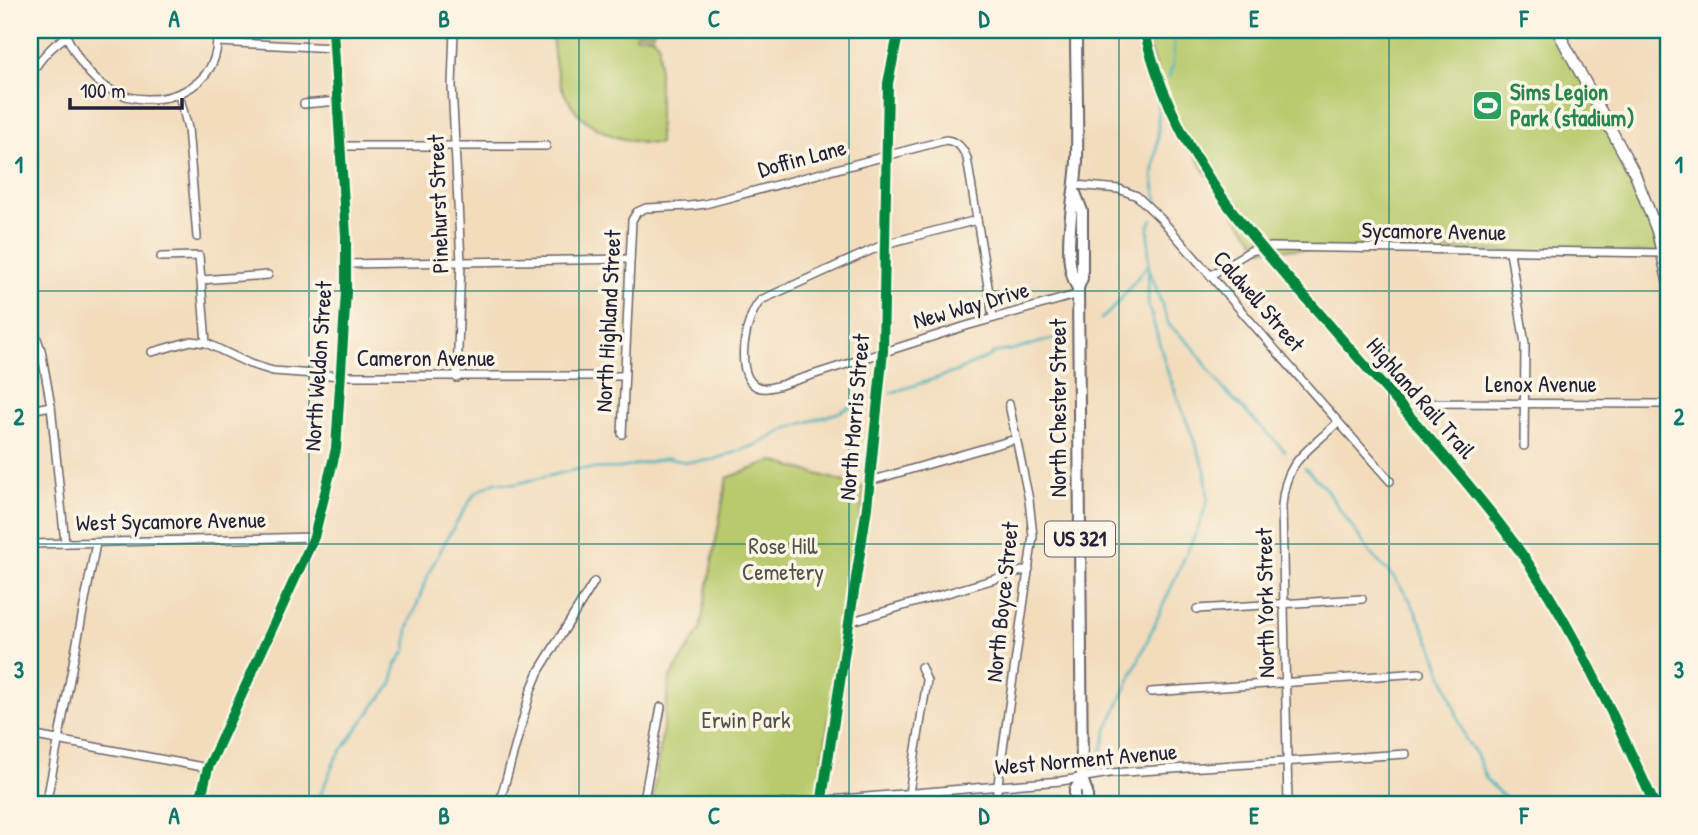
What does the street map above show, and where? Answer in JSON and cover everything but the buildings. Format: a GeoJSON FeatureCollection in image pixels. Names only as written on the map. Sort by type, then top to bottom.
{"type":"FeatureCollection","features":[{"type":"Feature","properties":{"kind":"main road","name":"North Chester Street"},"geometry":{"type":"LineString","coordinates":[[1076,30],[1076,189],[1082,211],[1082,278],[1078,291],[1082,779],[1087,792],[1087,805]]}},
{"type":"Feature","properties":{"kind":"main road","name":"North Chester Street"},"geometry":{"type":"LineString","coordinates":[[1075,805],[1075,790],[1082,779]]}},
{"type":"Feature","properties":{"kind":"street"},"geometry":{"type":"LineString","coordinates":[[30,76],[40,59],[65,33],[84,66],[107,89],[132,99],[164,99],[179,95],[202,76],[213,60],[218,42],[216,30]]}},
{"type":"Feature","properties":{"kind":"street","name":"North Weldon Street"},"geometry":{"type":"LineString","coordinates":[[199,805],[208,768],[314,537],[336,449],[346,264],[333,30]]}},
{"type":"Feature","properties":{"kind":"street","name":"Pinehurst Street"},"geometry":{"type":"LineString","coordinates":[[454,30],[452,85],[461,262],[457,378]]}},
{"type":"Feature","properties":{"kind":"street","name":"North Morris Street"},"geometry":{"type":"LineString","coordinates":[[822,802],[870,481],[883,351],[888,83],[898,30]]}},
{"type":"Feature","properties":{"kind":"street"},"geometry":{"type":"LineString","coordinates":[[1557,30],[1635,174],[1648,204],[1668,280]]}},
{"type":"Feature","properties":{"kind":"street"},"geometry":{"type":"LineString","coordinates":[[218,42],[334,48]]}},
{"type":"Feature","properties":{"kind":"street"},"geometry":{"type":"LineString","coordinates":[[179,95],[188,128],[197,237]]}},
{"type":"Feature","properties":{"kind":"street"},"geometry":{"type":"LineString","coordinates":[[304,104],[338,101]]}},
{"type":"Feature","properties":{"kind":"street","name":"Doffin Lane"},"geometry":{"type":"LineString","coordinates":[[637,212],[646,208],[705,204],[946,140],[955,142],[963,149],[967,158],[977,220]]}},
{"type":"Feature","properties":{"kind":"street"},"geometry":{"type":"LineString","coordinates":[[340,146],[546,146]]}},
{"type":"Feature","properties":{"kind":"street","name":"Caldwell Street"},"geometry":{"type":"LineString","coordinates":[[1076,189],[1112,188],[1137,196],[1211,275],[1390,481]]}},
{"type":"Feature","properties":{"kind":"street","name":"North Highland Street"},"geometry":{"type":"LineString","coordinates":[[622,434],[632,220],[637,212]]}},
{"type":"Feature","properties":{"kind":"street"},"geometry":{"type":"LineString","coordinates":[[885,244],[977,220],[993,317]]}},
{"type":"Feature","properties":{"kind":"street","name":"New Way Drive"},"geometry":{"type":"LineString","coordinates":[[885,244],[773,293],[755,306],[747,328],[743,353],[748,378],[754,385],[765,388],[781,385],[1078,291]]}},
{"type":"Feature","properties":{"kind":"street","name":"Sycamore Avenue"},"geometry":{"type":"LineString","coordinates":[[1211,275],[1250,251],[1271,247],[1662,253]]}},
{"type":"Feature","properties":{"kind":"street"},"geometry":{"type":"LineString","coordinates":[[1510,252],[1525,344],[1524,446]]}},
{"type":"Feature","properties":{"kind":"street"},"geometry":{"type":"LineString","coordinates":[[152,352],[191,341],[206,343],[199,256],[161,257]]}},
{"type":"Feature","properties":{"kind":"street"},"geometry":{"type":"LineString","coordinates":[[346,264],[630,259]]}},
{"type":"Feature","properties":{"kind":"street"},"geometry":{"type":"LineString","coordinates":[[201,280],[268,275]]}},
{"type":"Feature","properties":{"kind":"street"},"geometry":{"type":"LineString","coordinates":[[30,319],[41,350],[51,406],[65,543]]}},
{"type":"Feature","properties":{"kind":"street","name":"Cameron Avenue"},"geometry":{"type":"LineString","coordinates":[[206,343],[250,364],[273,371],[342,376],[457,378],[624,376]]}},
{"type":"Feature","properties":{"kind":"street","name":"Lenox Avenue"},"geometry":{"type":"LineString","coordinates":[[1413,400],[1423,403],[1668,404]]}},
{"type":"Feature","properties":{"kind":"street","name":"North Boyce Street"},"geometry":{"type":"LineString","coordinates":[[995,805],[1029,569],[1032,524],[1009,404]]}},
{"type":"Feature","properties":{"kind":"street"},"geometry":{"type":"LineString","coordinates":[[30,410],[51,406]]}},
{"type":"Feature","properties":{"kind":"street","name":"North York Street"},"geometry":{"type":"LineString","coordinates":[[1287,805],[1284,484],[1287,475],[1303,454],[1338,422]]}},
{"type":"Feature","properties":{"kind":"street"},"geometry":{"type":"LineString","coordinates":[[870,481],[1016,439]]}},
{"type":"Feature","properties":{"kind":"street","name":"West Sycamore Avenue"},"geometry":{"type":"LineString","coordinates":[[30,544],[314,537]]}},
{"type":"Feature","properties":{"kind":"street"},"geometry":{"type":"LineString","coordinates":[[46,805],[96,543]]}},
{"type":"Feature","properties":{"kind":"street"},"geometry":{"type":"LineString","coordinates":[[849,622],[1029,569]]}},
{"type":"Feature","properties":{"kind":"street"},"geometry":{"type":"LineString","coordinates":[[499,805],[531,690],[539,671],[594,582]]}},
{"type":"Feature","properties":{"kind":"street"},"geometry":{"type":"LineString","coordinates":[[1197,609],[1362,598]]}},
{"type":"Feature","properties":{"kind":"street"},"geometry":{"type":"LineString","coordinates":[[909,793],[928,681],[921,667]]}},
{"type":"Feature","properties":{"kind":"street"},"geometry":{"type":"LineString","coordinates":[[1151,692],[1420,673]]}},
{"type":"Feature","properties":{"kind":"street"},"geometry":{"type":"LineString","coordinates":[[643,805],[661,707]]}},
{"type":"Feature","properties":{"kind":"street"},"geometry":{"type":"LineString","coordinates":[[30,735],[208,768]]}},
{"type":"Feature","properties":{"kind":"street","name":"West Norment Avenue"},"geometry":{"type":"LineString","coordinates":[[769,805],[1082,779],[1110,773],[1406,754]]}},
{"type":"Feature","properties":{"kind":"green space"},"geometry":{"type":"Polygon","coordinates":[[[557,30],[654,30],[654,33],[636,33],[635,36],[652,36],[659,44],[659,144],[616,137],[580,115],[570,103],[558,77],[552,35],[556,35],[557,30]]]}},
{"type":"Feature","properties":{"kind":"green space"},"geometry":{"type":"Polygon","coordinates":[[[1144,30],[1557,30],[1611,127],[1663,253],[1262,249],[1223,198],[1190,146],[1164,91],[1144,30]]]}},
{"type":"Feature","properties":{"kind":"green space"},"geometry":{"type":"Polygon","coordinates":[[[773,461],[865,488],[816,805],[652,805],[670,678],[700,630],[727,478],[773,461]]]}},
{"type":"Feature","properties":{"kind":"waterway"},"geometry":{"type":"LineString","coordinates":[[1169,77],[1173,65],[1174,30]]}},
{"type":"Feature","properties":{"kind":"waterway"},"geometry":{"type":"LineString","coordinates":[[1158,95],[1158,136],[1153,177],[1158,208]]}},
{"type":"Feature","properties":{"kind":"waterway"},"geometry":{"type":"LineString","coordinates":[[1097,769],[1107,730],[1201,521],[1208,499],[1205,469],[1168,373],[1148,304],[1149,225],[1152,219]]}},
{"type":"Feature","properties":{"kind":"waterway"},"geometry":{"type":"LineString","coordinates":[[1101,319],[1114,308],[1148,265]]}},
{"type":"Feature","properties":{"kind":"waterway"},"geometry":{"type":"LineString","coordinates":[[1149,268],[1169,325],[1193,347],[1223,389],[1285,451]]}},
{"type":"Feature","properties":{"kind":"waterway"},"geometry":{"type":"LineString","coordinates":[[891,393],[955,372],[992,353],[1060,337]]}},
{"type":"Feature","properties":{"kind":"waterway"},"geometry":{"type":"LineString","coordinates":[[316,805],[336,758],[392,685],[396,665],[406,650],[408,629],[429,572],[475,493],[495,482],[515,484],[578,469],[621,468],[667,458],[686,462],[712,460],[868,399]]}},
{"type":"Feature","properties":{"kind":"waterway"},"geometry":{"type":"LineString","coordinates":[[1305,468],[1325,488],[1371,554],[1410,600],[1434,650],[1466,740],[1477,755],[1486,779],[1514,805]]}},
{"type":"Feature","properties":{"kind":"waterway"},"geometry":{"type":"LineString","coordinates":[[1060,805],[1063,795]]}},
{"type":"Feature","properties":{"kind":"cycle path"},"geometry":{"type":"LineString","coordinates":[[199,805],[208,768],[314,537],[336,449],[346,292],[346,236],[333,30]]}},
{"type":"Feature","properties":{"kind":"cycle path"},"geometry":{"type":"LineString","coordinates":[[821,805],[867,507],[883,351],[888,83],[899,30]]}},
{"type":"Feature","properties":{"kind":"cycle path","name":"Highland Rail Trail"},"geometry":{"type":"LineString","coordinates":[[1144,30],[1173,114],[1192,150],[1236,216],[1458,472],[1526,559],[1568,627],[1655,805]]}},
{"type":"Feature","properties":{"kind":"place","name":"Sims Legion Park (stadium)"},"geometry":{"type":"Point","coordinates":[1487,105]}},
{"type":"Feature","properties":{"kind":"park label","name":"Rose Hill Cemetery"},"geometry":{"type":"Point","coordinates":[783,559]}},
{"type":"Feature","properties":{"kind":"park label","name":"Erwin Park"},"geometry":{"type":"Point","coordinates":[746,720]}}]}
